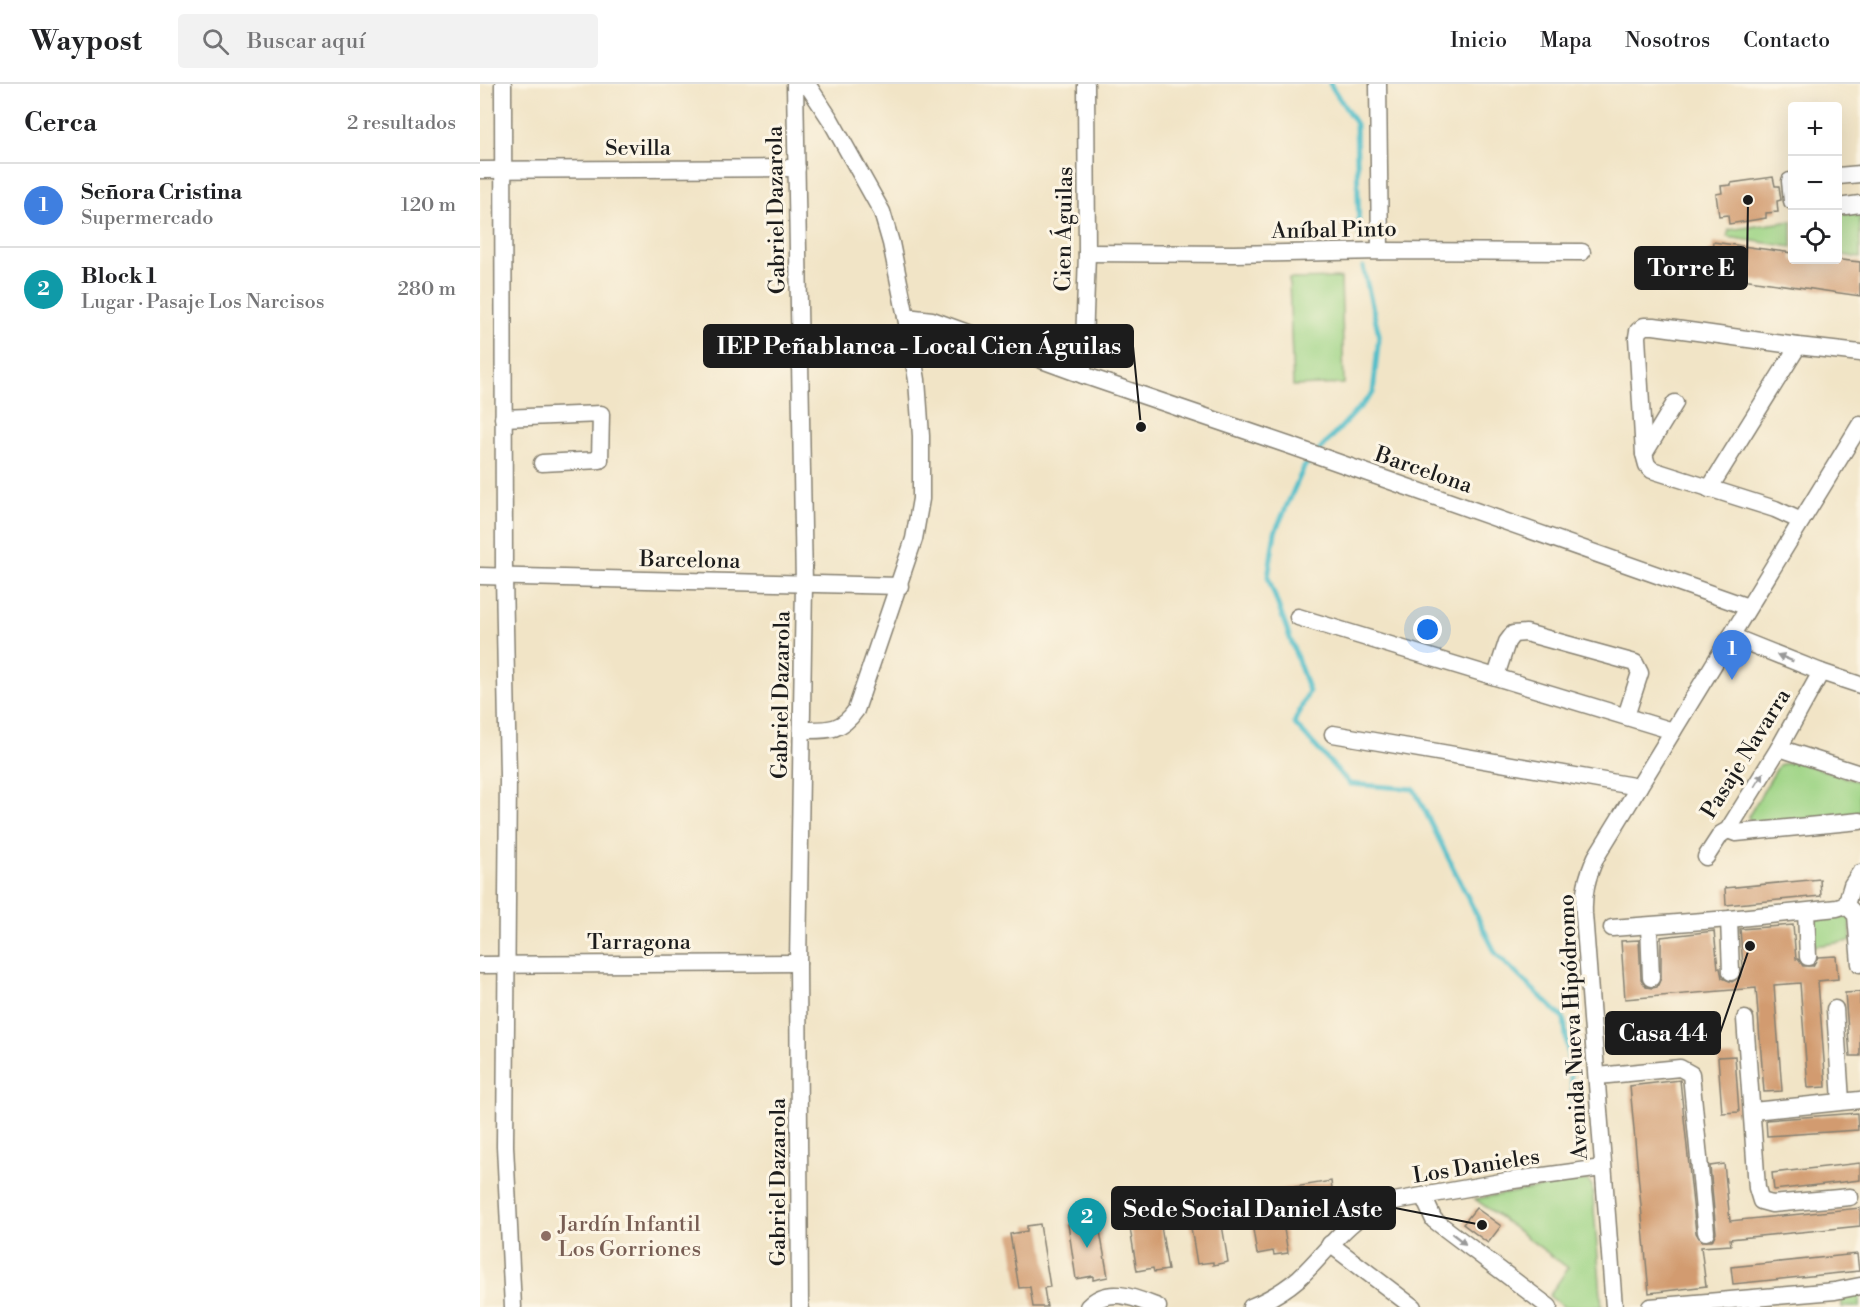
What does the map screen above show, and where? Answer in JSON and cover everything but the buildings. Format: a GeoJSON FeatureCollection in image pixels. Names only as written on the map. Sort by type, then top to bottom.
{"type":"FeatureCollection","features":[{"type":"Feature","properties":{"kind":"street"},"geometry":{"type":"LineString","coordinates":[[503,84],[504,577],[508,777],[505,1146],[513,1307]]}},
{"type":"Feature","properties":{"kind":"street","name":"Gabriel Dazarola"},"geometry":{"type":"LineString","coordinates":[[795,84],[804,585],[798,963],[800,1307]]}},
{"type":"Feature","properties":{"kind":"street"},"geometry":{"type":"LineString","coordinates":[[802,730],[827,730],[841,726],[856,711],[900,586],[914,539],[921,499],[921,436],[917,380],[891,243],[882,212],[830,119],[807,84]]}},
{"type":"Feature","properties":{"kind":"street","name":"Cien Águilas"},"geometry":{"type":"LineString","coordinates":[[1083,375],[1087,253],[1086,84]]}},
{"type":"Feature","properties":{"kind":"street"},"geometry":{"type":"LineString","coordinates":[[1380,250],[1381,84]]}},
{"type":"Feature","properties":{"kind":"street","name":"Sevilla"},"geometry":{"type":"LineString","coordinates":[[480,170],[797,168]]}},
{"type":"Feature","properties":{"kind":"street"},"geometry":{"type":"LineString","coordinates":[[1842,176],[1860,174]]}},
{"type":"Feature","properties":{"kind":"street"},"geometry":{"type":"LineString","coordinates":[[1842,206],[1860,204]]}},
{"type":"Feature","properties":{"kind":"street","name":"Aníbal Pinto"},"geometry":{"type":"LineString","coordinates":[[1087,253],[1234,254],[1380,250],[1582,252]]}},
{"type":"Feature","properties":{"kind":"street"},"geometry":{"type":"LineString","coordinates":[[906,317],[932,320],[1083,375]]}},
{"type":"Feature","properties":{"kind":"street"},"geometry":{"type":"LineString","coordinates":[[1802,521],[1775,509],[1652,470],[1647,465],[1644,454],[1637,337],[1640,328],[1647,325],[1860,353]]}},
{"type":"Feature","properties":{"kind":"street"},"geometry":{"type":"LineString","coordinates":[[1709,489],[1798,346]]}},
{"type":"Feature","properties":{"kind":"street","name":"Barcelona"},"geometry":{"type":"LineString","coordinates":[[1083,375],[1748,607]]}},
{"type":"Feature","properties":{"kind":"street"},"geometry":{"type":"LineString","coordinates":[[1644,454],[1675,403]]}},
{"type":"Feature","properties":{"kind":"street"},"geometry":{"type":"LineString","coordinates":[[503,418],[601,414],[600,460],[542,463]]}},
{"type":"Feature","properties":{"kind":"street","name":"Avenida Nueva Hipódromo"},"geometry":{"type":"LineString","coordinates":[[1614,1307],[1583,894],[1588,875],[1596,857],[1860,425]]}},
{"type":"Feature","properties":{"kind":"street","name":"Barcelona"},"geometry":{"type":"LineString","coordinates":[[480,576],[900,586]]}},
{"type":"Feature","properties":{"kind":"street"},"geometry":{"type":"LineString","coordinates":[[1298,617],[1673,732]]}},
{"type":"Feature","properties":{"kind":"street"},"geometry":{"type":"LineString","coordinates":[[1496,676],[1507,642],[1513,634],[1526,633],[1635,663],[1640,673],[1626,716]]}},
{"type":"Feature","properties":{"kind":"street"},"geometry":{"type":"LineString","coordinates":[[1731,636],[1860,685]]}},
{"type":"Feature","properties":{"kind":"street","name":"Pasaje Navarra"},"geometry":{"type":"LineString","coordinates":[[1706,857],[1721,834],[1728,830],[1779,748],[1821,672]]}},
{"type":"Feature","properties":{"kind":"street"},"geometry":{"type":"LineString","coordinates":[[1334,734],[1639,786]]}},
{"type":"Feature","properties":{"kind":"street"},"geometry":{"type":"LineString","coordinates":[[1779,748],[1860,774]]}},
{"type":"Feature","properties":{"kind":"street"},"geometry":{"type":"LineString","coordinates":[[1728,830],[1736,833],[1860,820]]}},
{"type":"Feature","properties":{"kind":"street"},"geometry":{"type":"LineString","coordinates":[[1846,905],[1856,877],[1860,873]]}},
{"type":"Feature","properties":{"kind":"street"},"geometry":{"type":"LineString","coordinates":[[1612,928],[1806,912],[1846,905]]}},
{"type":"Feature","properties":{"kind":"street"},"geometry":{"type":"LineString","coordinates":[[1846,905],[1856,915],[1860,964]]}},
{"type":"Feature","properties":{"kind":"street"},"geometry":{"type":"LineString","coordinates":[[1806,912],[1808,957]]}},
{"type":"Feature","properties":{"kind":"street"},"geometry":{"type":"LineString","coordinates":[[1729,919],[1731,972]]}},
{"type":"Feature","properties":{"kind":"street"},"geometry":{"type":"LineString","coordinates":[[1649,926],[1651,978]]}},
{"type":"Feature","properties":{"kind":"street","name":"Tarragona"},"geometry":{"type":"LineString","coordinates":[[480,965],[798,963]]}},
{"type":"Feature","properties":{"kind":"street"},"geometry":{"type":"LineString","coordinates":[[1835,1009],[1841,1101]]}},
{"type":"Feature","properties":{"kind":"street"},"geometry":{"type":"LineString","coordinates":[[1745,1019],[1757,1188],[1761,1201],[1772,1204],[1850,1197]]}},
{"type":"Feature","properties":{"kind":"street"},"geometry":{"type":"LineString","coordinates":[[1598,1076],[1680,1068],[1691,1074],[1706,1232]]}},
{"type":"Feature","properties":{"kind":"street"},"geometry":{"type":"LineString","coordinates":[[1753,1111],[1860,1100]]}},
{"type":"Feature","properties":{"kind":"street","name":"Los Danieles"},"geometry":{"type":"LineString","coordinates":[[1251,1307],[1272,1303],[1345,1227],[1365,1212],[1383,1203],[1602,1168]]}},
{"type":"Feature","properties":{"kind":"street"},"geometry":{"type":"LineString","coordinates":[[1423,1196],[1434,1220],[1549,1307]]}},
{"type":"Feature","properties":{"kind":"street"},"geometry":{"type":"LineString","coordinates":[[1330,1244],[1413,1307]]}},
{"type":"Feature","properties":{"kind":"street"},"geometry":{"type":"LineString","coordinates":[[1650,1307],[1835,1299],[1860,1286]]}},
{"type":"Feature","properties":{"kind":"street"},"geometry":{"type":"LineString","coordinates":[[1088,1307],[1109,1294],[1129,1296],[1158,1307]]}},
{"type":"Feature","properties":{"kind":"green space"},"geometry":{"type":"Polygon","coordinates":[[[1860,212],[1860,258],[1842,255],[1842,214],[1860,212]]]}},
{"type":"Feature","properties":{"kind":"green space"},"geometry":{"type":"Polygon","coordinates":[[[1788,222],[1788,246],[1727,237],[1729,230],[1788,222]]]}},
{"type":"Feature","properties":{"kind":"green space"},"geometry":{"type":"Polygon","coordinates":[[[1341,278],[1344,384],[1293,386],[1289,279],[1341,278]]]}},
{"type":"Feature","properties":{"kind":"green space"},"geometry":{"type":"Polygon","coordinates":[[[1795,761],[1860,782],[1860,814],[1753,824],[1748,817],[1779,765],[1795,761]]]}},
{"type":"Feature","properties":{"kind":"green space"},"geometry":{"type":"Polygon","coordinates":[[[1850,916],[1851,941],[1814,946],[1811,919],[1850,916]]]}},
{"type":"Feature","properties":{"kind":"green space"},"geometry":{"type":"Polygon","coordinates":[[[1587,1180],[1592,1185],[1602,1307],[1564,1307],[1549,1296],[1568,1268],[1475,1199],[1587,1180]]]}},
{"type":"Feature","properties":{"kind":"green space"},"geometry":{"type":"Polygon","coordinates":[[[1860,1293],[1860,1307],[1842,1307],[1842,1296],[1860,1293]]]}},
{"type":"Feature","properties":{"kind":"waterway"},"geometry":{"type":"LineString","coordinates":[[1330,84],[1356,124],[1359,234]]}},
{"type":"Feature","properties":{"kind":"waterway"},"geometry":{"type":"LineString","coordinates":[[1363,267],[1379,335],[1373,393],[1304,467],[1275,532],[1268,577],[1309,691],[1294,723],[1350,784],[1414,789],[1496,954],[1564,1019],[1578,1141]]}},
{"type":"Feature","properties":{"kind":"place","name":"Torre E"},"geometry":{"type":"Point","coordinates":[1748,200]}},
{"type":"Feature","properties":{"kind":"place","name":"IEP Peñablanca - Local Cien Águilas"},"geometry":{"type":"Point","coordinates":[1141,427]}},
{"type":"Feature","properties":{"kind":"place","name":"Señora Cristina"},"geometry":{"type":"Point","coordinates":[1732,680]}},
{"type":"Feature","properties":{"kind":"place","name":"Casa 44"},"geometry":{"type":"Point","coordinates":[1750,946]}},
{"type":"Feature","properties":{"kind":"place","name":"Sede Social Daniel Aste"},"geometry":{"type":"Point","coordinates":[1482,1225]}},
{"type":"Feature","properties":{"kind":"place","name":"Jardín Infantil Los Gorriones"},"geometry":{"type":"Point","coordinates":[546,1236]}},
{"type":"Feature","properties":{"kind":"place","name":"Block 1"},"geometry":{"type":"Point","coordinates":[1087,1248]}}]}
